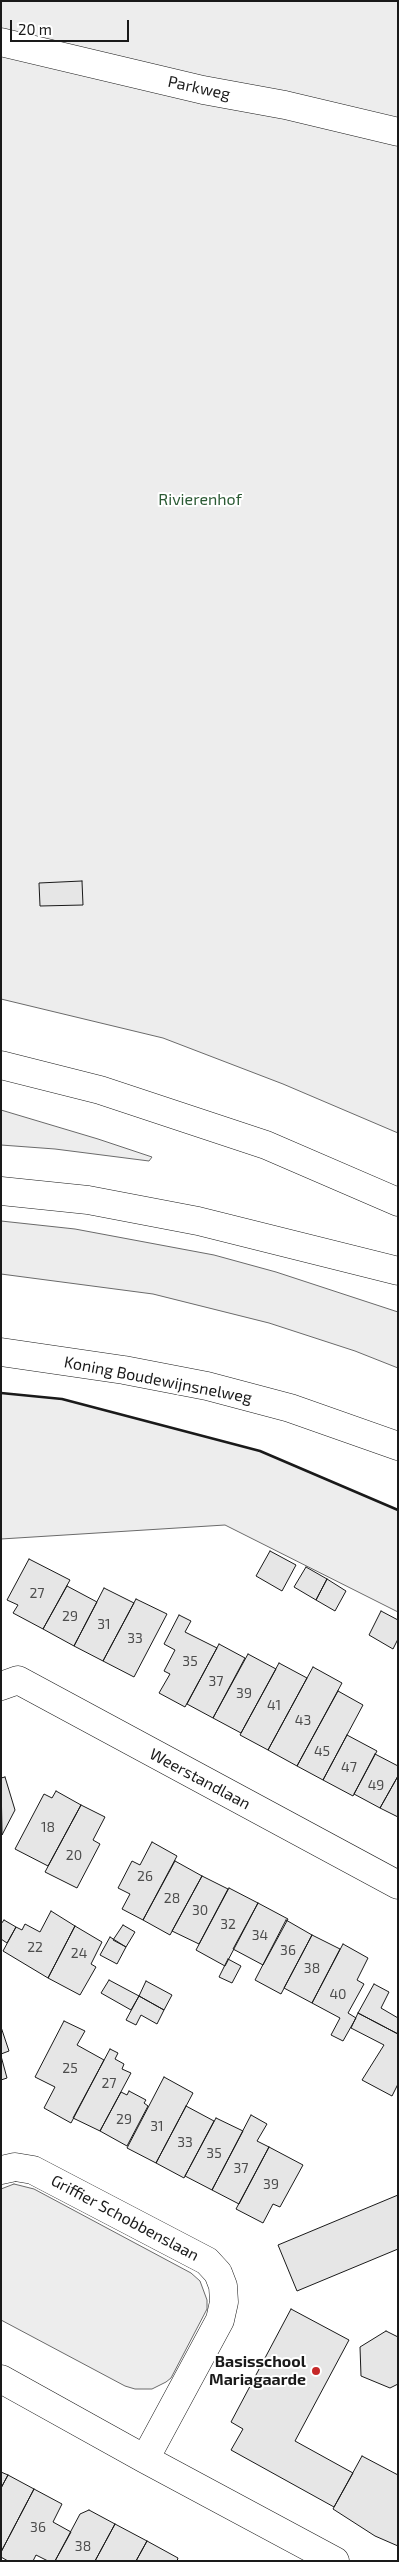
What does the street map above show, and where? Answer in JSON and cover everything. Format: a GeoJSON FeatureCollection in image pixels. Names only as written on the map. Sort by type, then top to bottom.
{"type":"FeatureCollection","features":[{"type":"Feature","properties":{"kind":"main road","name":"Parkweg"},"geometry":{"type":"LineString","coordinates":[[1,42],[203,90],[285,105],[398,132]]}},
{"type":"Feature","properties":{"kind":"main road"},"geometry":{"type":"LineString","coordinates":[[1,1065],[100,1090],[266,1145],[398,1202]]}},
{"type":"Feature","properties":{"kind":"main road"},"geometry":{"type":"LineString","coordinates":[[1,1191],[88,1200],[198,1221],[398,1271]]}},
{"type":"Feature","properties":{"kind":"main road","name":"Koning Boudewijnsnelweg"},"geometry":{"type":"LineString","coordinates":[[1,1352],[124,1370],[207,1386],[290,1408],[398,1446]]}},
{"type":"Feature","properties":{"kind":"main road","name":"Weerstandlaan"},"geometry":{"type":"LineString","coordinates":[[1,1686],[18,1680],[398,1885]]}},
{"type":"Feature","properties":{"kind":"main road","name":"Griffier Schobbenslaan"},"geometry":{"type":"LineString","coordinates":[[1,2170],[15,2167],[33,2170],[207,2261],[218,2273],[223,2286],[224,2302],[220,2320],[145,2459]]}},
{"type":"Feature","properties":{"kind":"main road"},"geometry":{"type":"LineString","coordinates":[[1,2379],[335,2561]]}},
{"type":"Feature","properties":{"kind":"shaded area","name":"Rivierenhof"},"geometry":{"type":"Polygon","coordinates":[[[1,1],[398,1],[398,1133],[283,1084],[163,1038],[1,999],[1,1]]]}},
{"type":"Feature","properties":{"kind":"shaded area"},"geometry":{"type":"Polygon","coordinates":[[[1,1110],[152,1157],[149,1161],[55,1149],[1,1145],[1,1110]]]}},
{"type":"Feature","properties":{"kind":"shaded area"},"geometry":{"type":"Polygon","coordinates":[[[1,1221],[75,1229],[214,1255],[276,1272],[398,1312],[398,1368],[355,1351],[269,1323],[153,1294],[1,1274],[1,1221]]]}},
{"type":"Feature","properties":{"kind":"shaded area"},"geometry":{"type":"Polygon","coordinates":[[[1,1393],[62,1399],[260,1451],[398,1510],[398,1612],[225,1525],[1,1539],[1,1393]]]}},
{"type":"Feature","properties":{"kind":"shaded area"},"geometry":{"type":"Polygon","coordinates":[[[14,2184],[34,2189],[191,2273],[200,2281],[207,2300],[207,2309],[171,2378],[166,2382],[152,2389],[135,2389],[125,2386],[1,2320],[1,2189],[14,2184]]]}},
{"type":"Feature","properties":{"kind":"building"},"geometry":{"type":"Polygon","coordinates":[[[82,881],[83,905],[40,906],[39,883],[82,881]]]}},
{"type":"Feature","properties":{"kind":"building"},"geometry":{"type":"Polygon","coordinates":[[[270,1551],[296,1565],[282,1591],[256,1576],[270,1551]]]}},
{"type":"Feature","properties":{"kind":"building"},"geometry":{"type":"Polygon","coordinates":[[[29,1559],[70,1580],[43,1629],[13,1613],[18,1605],[7,1600],[29,1559]]]}},
{"type":"Feature","properties":{"kind":"building"},"geometry":{"type":"Polygon","coordinates":[[[306,1567],[327,1579],[316,1600],[294,1587],[306,1567]]]}},
{"type":"Feature","properties":{"kind":"building"},"geometry":{"type":"Polygon","coordinates":[[[327,1579],[346,1591],[335,1611],[316,1600],[327,1579]]]}},
{"type":"Feature","properties":{"kind":"building"},"geometry":{"type":"Polygon","coordinates":[[[67,1586],[97,1602],[74,1646],[43,1629],[67,1586]]]}},
{"type":"Feature","properties":{"kind":"building"},"geometry":{"type":"Polygon","coordinates":[[[104,1588],[134,1603],[103,1661],[74,1646],[104,1588]]]}},
{"type":"Feature","properties":{"kind":"building"},"geometry":{"type":"Polygon","coordinates":[[[136,1599],[167,1614],[134,1677],[103,1661],[136,1599]]]}},
{"type":"Feature","properties":{"kind":"building"},"geometry":{"type":"Polygon","coordinates":[[[381,1611],[398,1620],[398,1639],[393,1649],[369,1635],[381,1611]]]}},
{"type":"Feature","properties":{"kind":"building"},"geometry":{"type":"Polygon","coordinates":[[[179,1615],[191,1621],[185,1632],[217,1648],[185,1707],[159,1693],[170,1674],[164,1671],[175,1650],[164,1644],[179,1615]]]}},
{"type":"Feature","properties":{"kind":"building"},"geometry":{"type":"Polygon","coordinates":[[[219,1644],[245,1658],[213,1718],[187,1704],[219,1644]]]}},
{"type":"Feature","properties":{"kind":"building"},"geometry":{"type":"Polygon","coordinates":[[[248,1654],[276,1669],[241,1733],[213,1718],[248,1654]]]}},
{"type":"Feature","properties":{"kind":"building"},"geometry":{"type":"Polygon","coordinates":[[[279,1663],[307,1678],[268,1750],[240,1735],[279,1663]]]}},
{"type":"Feature","properties":{"kind":"building"},"geometry":{"type":"Polygon","coordinates":[[[313,1667],[342,1683],[297,1766],[268,1750],[313,1667]]]}},
{"type":"Feature","properties":{"kind":"building"},"geometry":{"type":"Polygon","coordinates":[[[338,1691],[363,1705],[323,1780],[297,1766],[338,1691]]]}},
{"type":"Feature","properties":{"kind":"building"},"geometry":{"type":"Polygon","coordinates":[[[347,1735],[377,1751],[353,1796],[323,1780],[347,1735]]]}},
{"type":"Feature","properties":{"kind":"building"},"geometry":{"type":"Polygon","coordinates":[[[375,1754],[398,1766],[398,1776],[380,1808],[354,1794],[375,1754]]]}},
{"type":"Feature","properties":{"kind":"building"},"geometry":{"type":"Polygon","coordinates":[[[398,1776],[398,1817],[380,1808],[398,1776]]]}},
{"type":"Feature","properties":{"kind":"building"},"geometry":{"type":"Polygon","coordinates":[[[5,1777],[15,1810],[2,1835],[1,1778],[5,1777]]]}},
{"type":"Feature","properties":{"kind":"building"},"geometry":{"type":"Polygon","coordinates":[[[56,1791],[81,1805],[48,1866],[15,1849],[44,1794],[52,1798],[56,1791]]]}},
{"type":"Feature","properties":{"kind":"building"},"geometry":{"type":"Polygon","coordinates":[[[81,1805],[105,1817],[93,1840],[100,1844],[77,1888],[45,1872],[81,1805]]]}},
{"type":"Feature","properties":{"kind":"building"},"geometry":{"type":"Polygon","coordinates":[[[152,1842],[177,1856],[143,1920],[122,1909],[130,1894],[118,1888],[132,1861],[140,1865],[152,1842]]]}},
{"type":"Feature","properties":{"kind":"building"},"geometry":{"type":"Polygon","coordinates":[[[175,1861],[202,1876],[170,1935],[143,1920],[175,1861]]]}},
{"type":"Feature","properties":{"kind":"building"},"geometry":{"type":"Polygon","coordinates":[[[202,1876],[228,1889],[199,1944],[172,1931],[202,1876]]]}},
{"type":"Feature","properties":{"kind":"building"},"geometry":{"type":"Polygon","coordinates":[[[229,1888],[258,1903],[225,1966],[196,1950],[229,1888]]]}},
{"type":"Feature","properties":{"kind":"building"},"geometry":{"type":"Polygon","coordinates":[[[258,1903],[288,1919],[263,1965],[233,1949],[258,1903]]]}},
{"type":"Feature","properties":{"kind":"building"},"geometry":{"type":"Polygon","coordinates":[[[51,1911],[75,1926],[48,1978],[3,1951],[16,1927],[22,1930],[25,1924],[40,1932],[51,1911]]]}},
{"type":"Feature","properties":{"kind":"building"},"geometry":{"type":"Polygon","coordinates":[[[4,1920],[16,1927],[7,1943],[1,1939],[1,1924],[4,1920]]]}},
{"type":"Feature","properties":{"kind":"building"},"geometry":{"type":"Polygon","coordinates":[[[286,1920],[312,1935],[281,1994],[255,1980],[286,1920]]]}},
{"type":"Feature","properties":{"kind":"building"},"geometry":{"type":"Polygon","coordinates":[[[123,1925],[135,1932],[126,1947],[113,1940],[123,1925]]]}},
{"type":"Feature","properties":{"kind":"building"},"geometry":{"type":"Polygon","coordinates":[[[75,1926],[102,1942],[91,1964],[96,1967],[80,1995],[48,1978],[75,1926]]]}},
{"type":"Feature","properties":{"kind":"building"},"geometry":{"type":"Polygon","coordinates":[[[312,1935],[340,1949],[312,2003],[284,1988],[312,1935]]]}},
{"type":"Feature","properties":{"kind":"building"},"geometry":{"type":"Polygon","coordinates":[[[110,1937],[126,1947],[117,1964],[100,1955],[110,1937]]]}},
{"type":"Feature","properties":{"kind":"building"},"geometry":{"type":"Polygon","coordinates":[[[343,1944],[368,1958],[357,1980],[364,1984],[348,2013],[356,2018],[343,2041],[331,2035],[340,2018],[312,2003],[343,1944]]]}},
{"type":"Feature","properties":{"kind":"building"},"geometry":{"type":"Polygon","coordinates":[[[228,1959],[241,1966],[232,1983],[219,1977],[228,1959]]]}},
{"type":"Feature","properties":{"kind":"building"},"geometry":{"type":"Polygon","coordinates":[[[109,1980],[139,1996],[131,2010],[101,1993],[109,1980]]]}},
{"type":"Feature","properties":{"kind":"building"},"geometry":{"type":"Polygon","coordinates":[[[146,1981],[172,1995],[164,2010],[139,1996],[146,1981]]]}},
{"type":"Feature","properties":{"kind":"building"},"geometry":{"type":"Polygon","coordinates":[[[374,1984],[389,1992],[381,2008],[398,2018],[398,2034],[358,2013],[374,1984]]]}},
{"type":"Feature","properties":{"kind":"building"},"geometry":{"type":"Polygon","coordinates":[[[139,1996],[164,2010],[157,2024],[141,2015],[136,2025],[126,2020],[139,1996]]]}},
{"type":"Feature","properties":{"kind":"building"},"geometry":{"type":"Polygon","coordinates":[[[358,2013],[398,2034],[398,2084],[392,2096],[362,2080],[384,2045],[351,2028],[358,2013]]]}},
{"type":"Feature","properties":{"kind":"building"},"geometry":{"type":"Polygon","coordinates":[[[64,2021],[85,2031],[77,2045],[104,2060],[71,2123],[44,2108],[55,2087],[35,2077],[64,2021]]]}},
{"type":"Feature","properties":{"kind":"building"},"geometry":{"type":"Polygon","coordinates":[[[1,2027],[9,2051],[1,2054],[1,2027]]]}},
{"type":"Feature","properties":{"kind":"building"},"geometry":{"type":"Polygon","coordinates":[[[110,2049],[118,2053],[115,2059],[124,2064],[122,2069],[131,2073],[100,2131],[73,2118],[110,2049]]]}},
{"type":"Feature","properties":{"kind":"building"},"geometry":{"type":"Polygon","coordinates":[[[1,2056],[7,2078],[1,2080],[1,2056]]]}},
{"type":"Feature","properties":{"kind":"building"},"geometry":{"type":"Polygon","coordinates":[[[164,2077],[193,2093],[156,2163],[127,2148],[164,2077]]]}},
{"type":"Feature","properties":{"kind":"building"},"geometry":{"type":"Polygon","coordinates":[[[129,2091],[146,2100],[144,2103],[148,2106],[127,2146],[100,2131],[121,2092],[127,2095],[129,2091]]]}},
{"type":"Feature","properties":{"kind":"building"},"geometry":{"type":"Polygon","coordinates":[[[186,2106],[214,2121],[184,2178],[156,2163],[186,2106]]]}},
{"type":"Feature","properties":{"kind":"building"},"geometry":{"type":"Polygon","coordinates":[[[251,2115],[267,2124],[257,2141],[269,2147],[239,2204],[212,2190],[251,2115]]]}},
{"type":"Feature","properties":{"kind":"building"},"geometry":{"type":"Polygon","coordinates":[[[216,2118],[243,2131],[212,2190],[185,2176],[216,2118]]]}},
{"type":"Feature","properties":{"kind":"building"},"geometry":{"type":"Polygon","coordinates":[[[269,2147],[303,2165],[280,2207],[273,2204],[263,2223],[236,2209],[269,2147]]]}},
{"type":"Feature","properties":{"kind":"building"},"geometry":{"type":"Polygon","coordinates":[[[398,2195],[398,2249],[297,2291],[278,2245],[398,2195]]]}},
{"type":"Feature","properties":{"kind":"building"},"geometry":{"type":"Polygon","coordinates":[[[291,2309],[349,2340],[295,2441],[353,2473],[334,2507],[231,2450],[243,2429],[231,2422],[291,2309]]]}},
{"type":"Feature","properties":{"kind":"building"},"geometry":{"type":"Polygon","coordinates":[[[386,2331],[398,2337],[398,2384],[390,2388],[361,2376],[360,2347],[386,2331]]]}},
{"type":"Feature","properties":{"kind":"building"},"geometry":{"type":"Polygon","coordinates":[[[362,2456],[398,2475],[398,2546],[375,2536],[333,2509],[362,2456]]]}},
{"type":"Feature","properties":{"kind":"building"},"geometry":{"type":"Polygon","coordinates":[[[1,2472],[8,2475],[1,2488],[1,2472]]]}},
{"type":"Feature","properties":{"kind":"building"},"geometry":{"type":"Polygon","coordinates":[[[8,2475],[34,2489],[1,2552],[1,2488],[8,2475]]]}},
{"type":"Feature","properties":{"kind":"building"},"geometry":{"type":"Polygon","coordinates":[[[34,2489],[62,2504],[53,2522],[71,2532],[55,2561],[48,2561],[36,2555],[33,2561],[8,2561],[1,2557],[1,2552],[34,2489]]]}},
{"type":"Feature","properties":{"kind":"building"},"geometry":{"type":"Polygon","coordinates":[[[89,2510],[115,2524],[95,2561],[55,2561],[80,2514],[89,2510]]]}},
{"type":"Feature","properties":{"kind":"building"},"geometry":{"type":"Polygon","coordinates":[[[115,2524],[147,2541],[136,2561],[95,2561],[115,2524]]]}},
{"type":"Feature","properties":{"kind":"building"},"geometry":{"type":"Polygon","coordinates":[[[147,2541],[178,2558],[177,2561],[136,2561],[147,2541]]]}},
{"type":"Feature","properties":{"kind":"wall"},"geometry":{"type":"LineString","coordinates":[[1,1393],[62,1399],[260,1451],[398,1510]]}},
{"type":"Feature","properties":{"kind":"place","name":"Basisschool Mariagaarde"},"geometry":{"type":"Point","coordinates":[316,2371]}}]}
